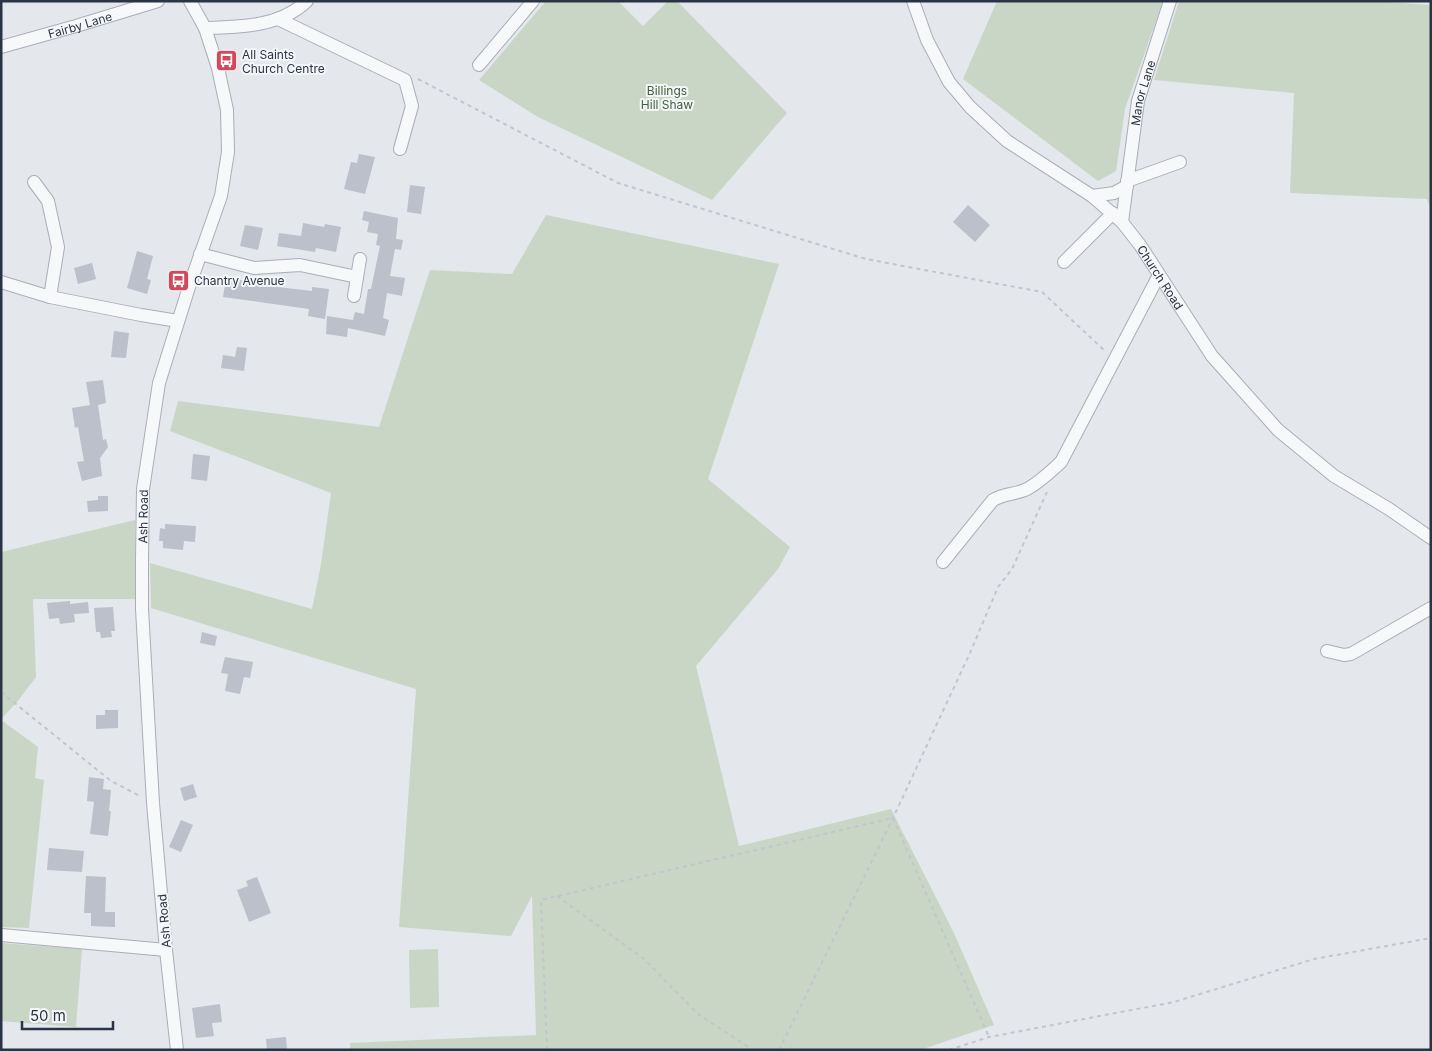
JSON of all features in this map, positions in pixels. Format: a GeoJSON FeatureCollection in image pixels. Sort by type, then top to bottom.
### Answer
{"type":"FeatureCollection","features":[{"type":"Feature","properties":{"kind":"street","name":"Fairby Lane"},"geometry":{"type":"LineString","coordinates":[[1,47],[158,1]]}},
{"type":"Feature","properties":{"kind":"street","name":"Ash Road"},"geometry":{"type":"LineString","coordinates":[[177,1050],[153,804],[142,609],[143,489],[159,383],[200,254],[221,196],[228,152],[227,110],[218,68],[205,28],[190,1]]}},
{"type":"Feature","properties":{"kind":"street"},"geometry":{"type":"LineString","coordinates":[[205,28],[245,26],[278,19],[300,8],[307,1]]}},
{"type":"Feature","properties":{"kind":"street"},"geometry":{"type":"LineString","coordinates":[[479,65],[533,1]]}},
{"type":"Feature","properties":{"kind":"street","name":"Church Road"},"geometry":{"type":"LineString","coordinates":[[914,1],[927,40],[948,82],[970,107],[1007,141],[1092,196],[1118,217],[1140,244],[1212,356],[1278,430],[1334,476],[1389,509],[1431,538]]}},
{"type":"Feature","properties":{"kind":"street","name":"Manor Lane"},"geometry":{"type":"LineString","coordinates":[[1118,217],[1127,184],[1138,101],[1170,1]]}},
{"type":"Feature","properties":{"kind":"street"},"geometry":{"type":"LineString","coordinates":[[278,19],[405,80],[412,106],[400,149]]}},
{"type":"Feature","properties":{"kind":"street"},"geometry":{"type":"LineString","coordinates":[[1092,196],[1114,193],[1127,184],[1180,162]]}},
{"type":"Feature","properties":{"kind":"street"},"geometry":{"type":"LineString","coordinates":[[34,182],[48,201],[58,247],[50,296]]}},
{"type":"Feature","properties":{"kind":"street"},"geometry":{"type":"LineString","coordinates":[[1064,262],[1118,217]]}},
{"type":"Feature","properties":{"kind":"street"},"geometry":{"type":"LineString","coordinates":[[200,254],[254,268],[300,265],[357,277]]}},
{"type":"Feature","properties":{"kind":"street"},"geometry":{"type":"LineString","coordinates":[[354,296],[360,259]]}},
{"type":"Feature","properties":{"kind":"street"},"geometry":{"type":"LineString","coordinates":[[944,562],[993,500],[1026,490],[1061,462],[1160,275]]}},
{"type":"Feature","properties":{"kind":"street"},"geometry":{"type":"LineString","coordinates":[[1,282],[50,296],[178,321]]}},
{"type":"Feature","properties":{"kind":"street"},"geometry":{"type":"LineString","coordinates":[[1327,651],[1344,655],[1351,654],[1431,608]]}},
{"type":"Feature","properties":{"kind":"street"},"geometry":{"type":"LineString","coordinates":[[1,936],[166,950]]}},
{"type":"Feature","properties":{"kind":"path"},"geometry":{"type":"LineString","coordinates":[[411,75],[618,183],[866,259],[1042,292],[1114,359]]}},
{"type":"Feature","properties":{"kind":"path"},"geometry":{"type":"LineString","coordinates":[[779,1050],[894,818],[970,653],[998,587],[1012,569],[1048,489]]}},
{"type":"Feature","properties":{"kind":"path"},"geometry":{"type":"LineString","coordinates":[[1,692],[112,781],[153,804]]}},
{"type":"Feature","properties":{"kind":"path"},"geometry":{"type":"LineString","coordinates":[[547,1050],[541,900],[894,818]]}},
{"type":"Feature","properties":{"kind":"path"},"geometry":{"type":"LineString","coordinates":[[894,818],[989,1037]]}},
{"type":"Feature","properties":{"kind":"path"},"geometry":{"type":"LineString","coordinates":[[557,896],[644,959],[698,1014],[753,1050]]}},
{"type":"Feature","properties":{"kind":"path"},"geometry":{"type":"LineString","coordinates":[[950,1050],[989,1037],[1174,1002],[1314,959],[1431,938]]}},
{"type":"Feature","properties":{"kind":"green space","name":"Billings Hill Shaw"},"geometry":{"type":"Polygon","coordinates":[[[546,1],[618,1],[643,26],[668,1],[677,1],[787,113],[712,200],[538,117],[479,80],[546,1]]]}},
{"type":"Feature","properties":{"kind":"green space"},"geometry":{"type":"Polygon","coordinates":[[[997,1],[1163,1],[1125,109],[1116,171],[1098,181],[963,79],[997,1]]]}},
{"type":"Feature","properties":{"kind":"green space"},"geometry":{"type":"Polygon","coordinates":[[[1179,1],[1371,1],[1431,5],[1431,210],[1427,199],[1290,193],[1294,93],[1154,80],[1179,1]]]}},
{"type":"Feature","properties":{"kind":"green space"},"geometry":{"type":"Polygon","coordinates":[[[546,215],[779,264],[708,479],[790,547],[778,569],[696,666],[739,846],[891,809],[954,933],[994,1025],[920,1050],[350,1050],[350,1043],[536,1035],[532,896],[511,936],[399,927],[416,689],[151,608],[150,563],[312,609],[321,564],[331,493],[170,431],[178,401],[379,427],[430,270],[512,274],[546,215]]]}},
{"type":"Feature","properties":{"kind":"green space"},"geometry":{"type":"Polygon","coordinates":[[[135,520],[135,599],[33,599],[36,677],[1,719],[1,552],[135,520]]]}},
{"type":"Feature","properties":{"kind":"green space"},"geometry":{"type":"Polygon","coordinates":[[[1,720],[38,747],[35,778],[44,780],[29,928],[1,927],[1,720]]]}},
{"type":"Feature","properties":{"kind":"green space"},"geometry":{"type":"Polygon","coordinates":[[[1,943],[82,949],[76,1027],[1,1021],[1,943]]]}},
{"type":"Feature","properties":{"kind":"green space"},"geometry":{"type":"Polygon","coordinates":[[[438,949],[439,1007],[410,1008],[409,950],[438,949]]]}},
{"type":"Feature","properties":{"kind":"building"},"geometry":{"type":"Polygon","coordinates":[[[359,154],[375,157],[365,194],[344,189],[351,162],[357,163],[359,154]]]}},
{"type":"Feature","properties":{"kind":"building"},"geometry":{"type":"Polygon","coordinates":[[[410,185],[425,187],[421,214],[407,212],[410,185]]]}},
{"type":"Feature","properties":{"kind":"building"},"geometry":{"type":"Polygon","coordinates":[[[968,205],[990,225],[975,242],[953,222],[968,205]]]}},
{"type":"Feature","properties":{"kind":"building"},"geometry":{"type":"Polygon","coordinates":[[[364,211],[398,218],[396,239],[403,240],[401,250],[395,249],[390,276],[405,278],[402,296],[387,293],[383,318],[389,320],[385,336],[348,328],[347,337],[326,334],[327,316],[353,320],[355,312],[364,314],[368,289],[371,289],[380,246],[376,245],[378,234],[367,232],[369,222],[362,220],[364,211]]]}},
{"type":"Feature","properties":{"kind":"building"},"geometry":{"type":"Polygon","coordinates":[[[303,223],[324,227],[325,224],[341,227],[336,252],[316,248],[315,252],[277,246],[279,233],[301,236],[303,223]]]}},
{"type":"Feature","properties":{"kind":"building"},"geometry":{"type":"Polygon","coordinates":[[[245,225],[263,228],[258,250],[240,246],[245,225]]]}},
{"type":"Feature","properties":{"kind":"building"},"geometry":{"type":"Polygon","coordinates":[[[137,251],[153,256],[147,279],[151,280],[147,294],[127,288],[137,251]]]}},
{"type":"Feature","properties":{"kind":"building"},"geometry":{"type":"Polygon","coordinates":[[[92,263],[96,279],[78,284],[74,268],[92,263]]]}},
{"type":"Feature","properties":{"kind":"building"},"geometry":{"type":"Polygon","coordinates":[[[226,278],[247,281],[247,283],[312,291],[312,287],[329,289],[325,319],[308,316],[309,309],[223,297],[226,278]]]}},
{"type":"Feature","properties":{"kind":"building"},"geometry":{"type":"Polygon","coordinates":[[[114,331],[129,333],[126,358],[111,357],[114,331]]]}},
{"type":"Feature","properties":{"kind":"building"},"geometry":{"type":"Polygon","coordinates":[[[237,347],[247,348],[244,371],[221,368],[223,355],[235,357],[237,347]]]}},
{"type":"Feature","properties":{"kind":"building"},"geometry":{"type":"Polygon","coordinates":[[[103,380],[106,403],[98,405],[103,440],[106,439],[108,447],[100,458],[102,476],[82,481],[77,462],[84,461],[78,427],[75,428],[72,408],[90,405],[86,382],[103,380]]]}},
{"type":"Feature","properties":{"kind":"building"},"geometry":{"type":"Polygon","coordinates":[[[193,454],[210,456],[207,481],[191,479],[193,454]]]}},
{"type":"Feature","properties":{"kind":"building"},"geometry":{"type":"Polygon","coordinates":[[[98,496],[108,496],[108,511],[88,512],[87,501],[98,500],[98,496]]]}},
{"type":"Feature","properties":{"kind":"building"},"geometry":{"type":"Polygon","coordinates":[[[165,524],[196,526],[195,542],[184,541],[183,550],[163,548],[163,541],[159,541],[160,528],[165,529],[165,524]]]}},
{"type":"Feature","properties":{"kind":"building"},"geometry":{"type":"Polygon","coordinates":[[[70,601],[70,604],[88,602],[89,613],[74,614],[75,622],[60,624],[59,618],[49,619],[47,603],[70,601]]]}},
{"type":"Feature","properties":{"kind":"building"},"geometry":{"type":"Polygon","coordinates":[[[113,607],[115,631],[111,631],[112,637],[101,638],[100,632],[96,632],[94,608],[113,607]]]}},
{"type":"Feature","properties":{"kind":"building"},"geometry":{"type":"Polygon","coordinates":[[[202,632],[217,636],[215,646],[200,643],[202,632]]]}},
{"type":"Feature","properties":{"kind":"building"},"geometry":{"type":"Polygon","coordinates":[[[225,657],[253,662],[250,678],[244,677],[240,694],[225,691],[228,674],[221,673],[225,657]]]}},
{"type":"Feature","properties":{"kind":"building"},"geometry":{"type":"Polygon","coordinates":[[[105,710],[118,710],[118,728],[96,729],[96,715],[105,715],[105,710]]]}},
{"type":"Feature","properties":{"kind":"building"},"geometry":{"type":"Polygon","coordinates":[[[89,777],[104,779],[103,789],[111,790],[108,836],[90,834],[94,802],[87,801],[89,777]]]}},
{"type":"Feature","properties":{"kind":"building"},"geometry":{"type":"Polygon","coordinates":[[[193,784],[197,797],[184,801],[180,788],[193,784]]]}},
{"type":"Feature","properties":{"kind":"building"},"geometry":{"type":"Polygon","coordinates":[[[181,820],[193,825],[181,852],[169,847],[181,820]]]}},
{"type":"Feature","properties":{"kind":"building"},"geometry":{"type":"Polygon","coordinates":[[[49,848],[84,851],[82,872],[47,870],[49,848]]]}},
{"type":"Feature","properties":{"kind":"building"},"geometry":{"type":"Polygon","coordinates":[[[86,876],[106,877],[105,912],[115,912],[115,927],[91,926],[91,913],[84,913],[86,876]]]}},
{"type":"Feature","properties":{"kind":"building"},"geometry":{"type":"Polygon","coordinates":[[[257,877],[271,913],[249,922],[237,890],[248,886],[246,881],[257,877]]]}},
{"type":"Feature","properties":{"kind":"building"},"geometry":{"type":"Polygon","coordinates":[[[220,1004],[222,1022],[212,1023],[214,1036],[196,1038],[192,1008],[220,1004]]]}},
{"type":"Feature","properties":{"kind":"building"},"geometry":{"type":"Polygon","coordinates":[[[286,1037],[287,1050],[267,1050],[266,1039],[286,1037]]]}},
{"type":"Feature","properties":{"kind":"place","name":"All Saints Church Centre"},"geometry":{"type":"Point","coordinates":[226,61]}},
{"type":"Feature","properties":{"kind":"place","name":"Chantry Avenue"},"geometry":{"type":"Point","coordinates":[178,280]}}]}
